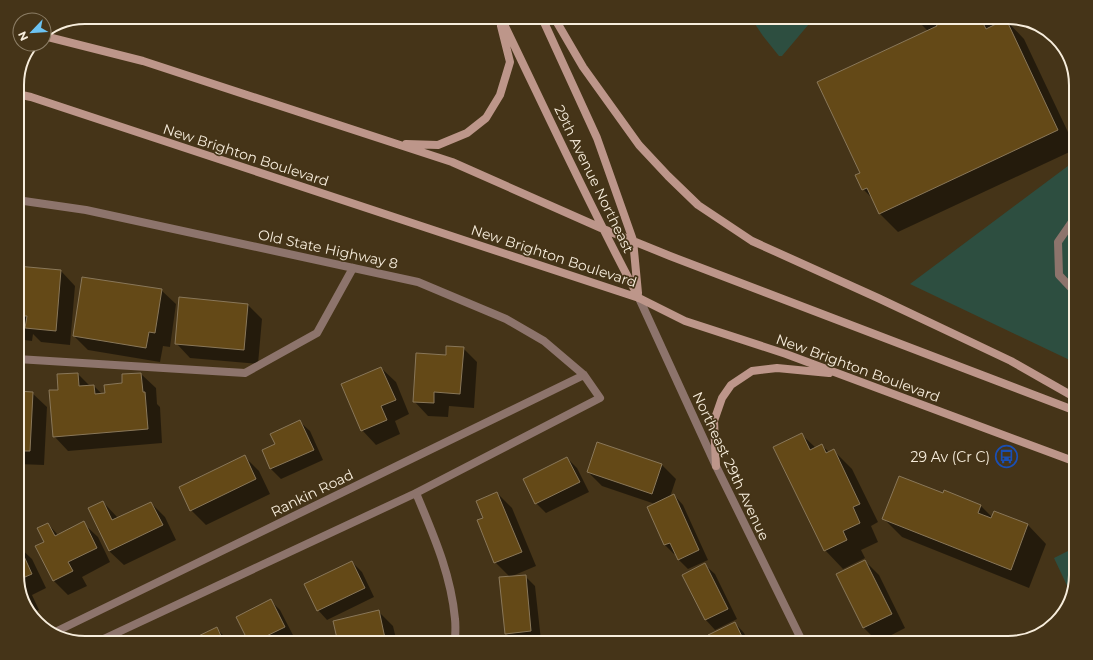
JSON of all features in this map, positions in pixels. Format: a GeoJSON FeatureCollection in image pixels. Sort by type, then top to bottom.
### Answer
{"type":"FeatureCollection","features":[{"type":"Feature","properties":{"kind":"main road"},"geometry":{"type":"LineString","coordinates":[[395,144],[438,146],[468,133],[486,118],[500,95],[510,62],[502,24]]}},
{"type":"Feature","properties":{"kind":"main road","name":"29th Avenue Northeast"},"geometry":{"type":"LineString","coordinates":[[503,24],[580,181],[601,228],[638,298]]}},
{"type":"Feature","properties":{"kind":"main road","name":"29th Avenue Northeast"},"geometry":{"type":"LineString","coordinates":[[545,24],[597,138],[633,240],[638,298]]}},
{"type":"Feature","properties":{"kind":"main road"},"geometry":{"type":"LineString","coordinates":[[558,24],[583,67],[639,145],[698,205],[752,241],[878,298],[1004,358],[1069,394]]}},
{"type":"Feature","properties":{"kind":"main road"},"geometry":{"type":"LineString","coordinates":[[52,38],[143,61],[452,162],[601,228],[670,256],[1069,408]]}},
{"type":"Feature","properties":{"kind":"main road","name":"New Brighton Boulevard"},"geometry":{"type":"LineString","coordinates":[[24,96],[638,298],[685,321],[786,354],[1069,459]]}},
{"type":"Feature","properties":{"kind":"main road"},"geometry":{"type":"LineString","coordinates":[[716,466],[714,421],[722,398],[731,385],[752,371],[777,368],[840,374]]}},
{"type":"Feature","properties":{"kind":"street","name":"Old State Highway 8"},"geometry":{"type":"LineString","coordinates":[[24,201],[86,210],[418,282],[506,319],[544,341],[584,375],[600,398],[416,494]]}},
{"type":"Feature","properties":{"kind":"street"},"geometry":{"type":"LineString","coordinates":[[1069,226],[1058,242],[1060,275],[1069,285]]}},
{"type":"Feature","properties":{"kind":"street"},"geometry":{"type":"LineString","coordinates":[[24,359],[244,373],[317,333],[353,268]]}},
{"type":"Feature","properties":{"kind":"street","name":"Northeast 29th Avenue"},"geometry":{"type":"LineString","coordinates":[[638,298],[716,466],[800,636]]}},
{"type":"Feature","properties":{"kind":"street","name":"Rankin Road"},"geometry":{"type":"LineString","coordinates":[[59,630],[584,375]]}},
{"type":"Feature","properties":{"kind":"street"},"geometry":{"type":"LineString","coordinates":[[110,636],[416,494],[434,536],[448,577],[455,619],[455,636]]}},
{"type":"Feature","properties":{"kind":"green space"},"geometry":{"type":"Polygon","coordinates":[[[755,24],[809,24],[782,56],[779,56],[755,24]]]}},
{"type":"Feature","properties":{"kind":"green space"},"geometry":{"type":"Polygon","coordinates":[[[1069,165],[1069,360],[910,284],[1069,165]]]}},
{"type":"Feature","properties":{"kind":"green space"},"geometry":{"type":"Polygon","coordinates":[[[1069,550],[1068,587],[1054,558],[1069,550]]]}},
{"type":"Feature","properties":{"kind":"building"},"geometry":{"type":"Polygon","coordinates":[[[936,24],[984,24],[986,29],[996,24],[1008,24],[1058,130],[879,214],[867,188],[862,190],[855,175],[860,173],[817,82],[937,26],[936,24]]]}},
{"type":"Feature","properties":{"kind":"building"},"geometry":{"type":"Polygon","coordinates":[[[24,267],[61,270],[56,331],[25,328],[27,316],[24,316],[24,267]]]}},
{"type":"Feature","properties":{"kind":"building"},"geometry":{"type":"Polygon","coordinates":[[[82,277],[162,289],[155,333],[149,332],[146,348],[73,336],[82,277]]]}},
{"type":"Feature","properties":{"kind":"building"},"geometry":{"type":"Polygon","coordinates":[[[179,297],[248,304],[244,350],[175,344],[179,297]]]}},
{"type":"Feature","properties":{"kind":"building"},"geometry":{"type":"Polygon","coordinates":[[[446,346],[464,347],[460,394],[434,392],[434,403],[413,402],[416,353],[446,355],[446,346]]]}},
{"type":"Feature","properties":{"kind":"building"},"geometry":{"type":"Polygon","coordinates":[[[381,367],[396,400],[381,406],[387,420],[361,431],[341,384],[381,367]]]}},
{"type":"Feature","properties":{"kind":"building"},"geometry":{"type":"Polygon","coordinates":[[[78,373],[79,386],[94,385],[95,394],[105,393],[104,385],[122,383],[122,374],[141,373],[143,392],[145,392],[148,429],[53,437],[49,390],[58,390],[57,374],[78,373]]]}},
{"type":"Feature","properties":{"kind":"building"},"geometry":{"type":"Polygon","coordinates":[[[24,391],[33,392],[30,451],[24,451],[24,391]]]}},
{"type":"Feature","properties":{"kind":"building"},"geometry":{"type":"Polygon","coordinates":[[[300,420],[314,450],[270,469],[262,450],[275,444],[270,434],[300,420]]]}},
{"type":"Feature","properties":{"kind":"building"},"geometry":{"type":"Polygon","coordinates":[[[802,433],[810,450],[822,444],[826,453],[834,449],[860,504],[853,507],[860,523],[843,531],[847,540],[824,551],[773,447],[802,433]]]}},
{"type":"Feature","properties":{"kind":"building"},"geometry":{"type":"Polygon","coordinates":[[[597,442],[662,464],[652,494],[587,472],[597,442]]]}},
{"type":"Feature","properties":{"kind":"building"},"geometry":{"type":"Polygon","coordinates":[[[245,455],[256,479],[190,511],[179,487],[245,455]]]}},
{"type":"Feature","properties":{"kind":"building"},"geometry":{"type":"Polygon","coordinates":[[[567,457],[580,482],[535,504],[523,479],[567,457]]]}},
{"type":"Feature","properties":{"kind":"building"},"geometry":{"type":"Polygon","coordinates":[[[899,476],[943,493],[944,490],[981,505],[978,513],[991,518],[994,511],[1028,524],[1011,570],[882,519],[899,476]]]}},
{"type":"Feature","properties":{"kind":"building"},"geometry":{"type":"Polygon","coordinates":[[[497,492],[522,552],[494,563],[477,520],[483,518],[476,501],[497,492]]]}},
{"type":"Feature","properties":{"kind":"building"},"geometry":{"type":"Polygon","coordinates":[[[674,494],[699,550],[678,560],[670,543],[664,545],[647,507],[674,494]]]}},
{"type":"Feature","properties":{"kind":"building"},"geometry":{"type":"Polygon","coordinates":[[[103,501],[112,520],[151,502],[163,525],[109,551],[88,508],[103,501]]]}},
{"type":"Feature","properties":{"kind":"building"},"geometry":{"type":"Polygon","coordinates":[[[84,521],[97,548],[68,562],[73,571],[53,581],[35,546],[44,542],[37,528],[48,523],[55,536],[84,521]]]}},
{"type":"Feature","properties":{"kind":"building"},"geometry":{"type":"Polygon","coordinates":[[[24,556],[32,574],[24,577],[24,556]]]}},
{"type":"Feature","properties":{"kind":"building"},"geometry":{"type":"Polygon","coordinates":[[[865,560],[892,614],[863,628],[836,574],[865,560]]]}},
{"type":"Feature","properties":{"kind":"building"},"geometry":{"type":"Polygon","coordinates":[[[352,561],[365,588],[317,611],[304,584],[352,561]]]}},
{"type":"Feature","properties":{"kind":"building"},"geometry":{"type":"Polygon","coordinates":[[[705,563],[728,609],[705,620],[682,575],[705,563]]]}},
{"type":"Feature","properties":{"kind":"building"},"geometry":{"type":"Polygon","coordinates":[[[526,575],[531,631],[505,634],[499,577],[526,575]]]}},
{"type":"Feature","properties":{"kind":"building"},"geometry":{"type":"Polygon","coordinates":[[[271,599],[285,627],[266,636],[246,636],[236,617],[271,599]]]}},
{"type":"Feature","properties":{"kind":"building"},"geometry":{"type":"Polygon","coordinates":[[[379,610],[385,636],[336,636],[333,621],[379,610]]]}},
{"type":"Feature","properties":{"kind":"building"},"geometry":{"type":"Polygon","coordinates":[[[735,622],[742,636],[708,636],[735,622]]]}},
{"type":"Feature","properties":{"kind":"building"},"geometry":{"type":"Polygon","coordinates":[[[217,627],[221,636],[198,636],[217,627]]]}},
{"type":"Feature","properties":{"kind":"place","name":"29 Av (Cr C)"},"geometry":{"type":"Point","coordinates":[1006,457]}}]}
